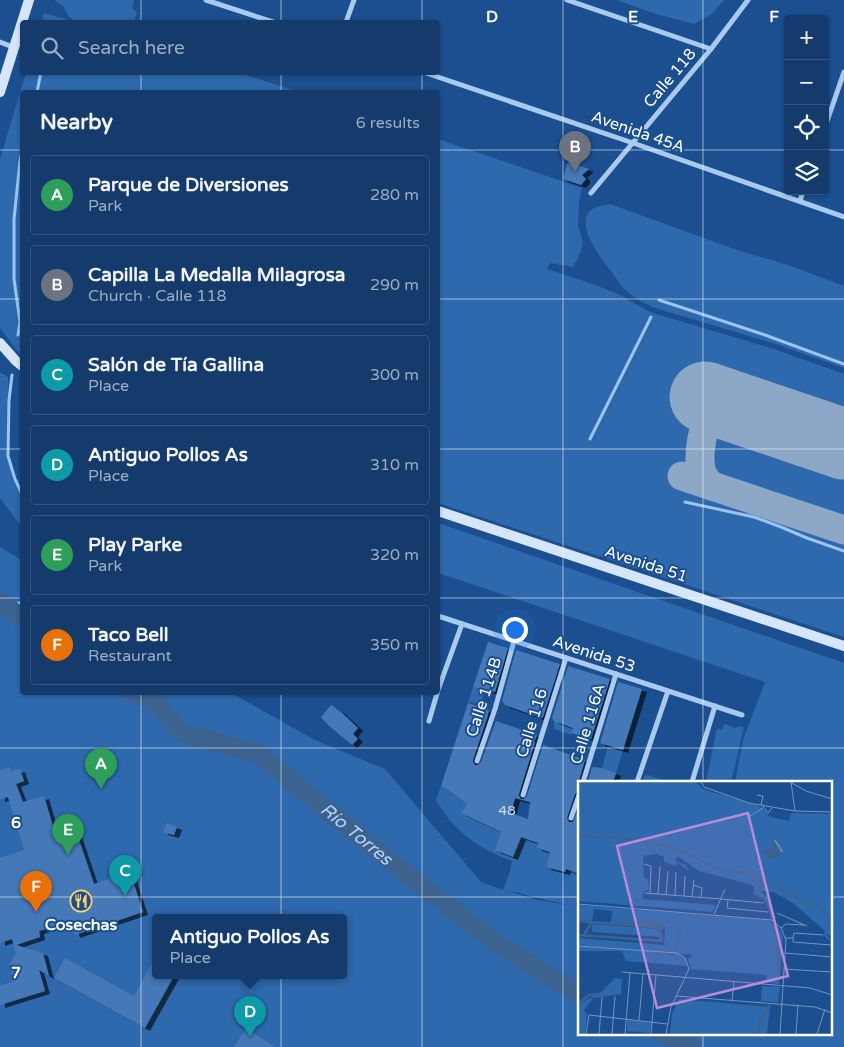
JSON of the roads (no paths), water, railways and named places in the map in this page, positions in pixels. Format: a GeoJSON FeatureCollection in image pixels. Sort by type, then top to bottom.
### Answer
{"type":"FeatureCollection","features":[{"type":"Feature","properties":{"kind":"main road"},"geometry":{"type":"LineString","coordinates":[[22,20],[29,0]]}},
{"type":"Feature","properties":{"kind":"main road"},"geometry":{"type":"LineString","coordinates":[[0,92],[20,26]]}},
{"type":"Feature","properties":{"kind":"main road"},"geometry":{"type":"LineString","coordinates":[[0,343],[20,364]]}},
{"type":"Feature","properties":{"kind":"main road","name":"Avenida 51"},"geometry":{"type":"LineString","coordinates":[[440,512],[844,646]]}},
{"type":"Feature","properties":{"kind":"street"},"geometry":{"type":"LineString","coordinates":[[206,0],[267,20]]}},
{"type":"Feature","properties":{"kind":"street"},"geometry":{"type":"LineString","coordinates":[[347,20],[354,0]]}},
{"type":"Feature","properties":{"kind":"street"},"geometry":{"type":"LineString","coordinates":[[567,0],[711,48]]}},
{"type":"Feature","properties":{"kind":"street","name":"Calle 118"},"geometry":{"type":"LineString","coordinates":[[591,193],[711,48],[748,0]]}},
{"type":"Feature","properties":{"kind":"street"},"geometry":{"type":"LineString","coordinates":[[0,42],[13,47]]}},
{"type":"Feature","properties":{"kind":"street"},"geometry":{"type":"LineString","coordinates":[[829,115],[844,72]]}},
{"type":"Feature","properties":{"kind":"street","name":"Avenida 45A"},"geometry":{"type":"LineString","coordinates":[[432,75],[633,142],[844,217]]}},
{"type":"Feature","properties":{"kind":"street"},"geometry":{"type":"LineString","coordinates":[[800,201],[802,195]]}},
{"type":"Feature","properties":{"kind":"street","name":"Avenida 53"},"geometry":{"type":"LineString","coordinates":[[440,617],[742,715]]}},
{"type":"Feature","properties":{"kind":"street"},"geometry":{"type":"LineString","coordinates":[[440,684],[462,624]]}},
{"type":"Feature","properties":{"kind":"street","name":"Calle 114B"},"geometry":{"type":"LineString","coordinates":[[477,761],[495,709],[514,641]]}},
{"type":"Feature","properties":{"kind":"street","name":"Calle 116"},"geometry":{"type":"LineString","coordinates":[[523,795],[566,658]]}},
{"type":"Feature","properties":{"kind":"street","name":"Calle 116A"},"geometry":{"type":"LineString","coordinates":[[583,781],[616,674]]}},
{"type":"Feature","properties":{"kind":"street"},"geometry":{"type":"LineString","coordinates":[[637,781],[668,691]]}},
{"type":"Feature","properties":{"kind":"street"},"geometry":{"type":"LineString","coordinates":[[429,721],[437,695]]}},
{"type":"Feature","properties":{"kind":"street"},"geometry":{"type":"LineString","coordinates":[[692,781],[715,706]]}},
{"type":"Feature","properties":{"kind":"street"},"geometry":{"type":"LineString","coordinates":[[571,818],[578,797]]}},
{"type":"Feature","properties":{"kind":"waterway"},"geometry":{"type":"LineString","coordinates":[[37,90],[40,75]]}},
{"type":"Feature","properties":{"kind":"waterway"},"geometry":{"type":"LineString","coordinates":[[20,161],[14,219],[14,279],[20,322]]}},
{"type":"Feature","properties":{"kind":"waterway"},"geometry":{"type":"LineString","coordinates":[[659,300],[765,335],[844,364]]}},
{"type":"Feature","properties":{"kind":"waterway"},"geometry":{"type":"LineString","coordinates":[[590,439],[651,317]]}},
{"type":"Feature","properties":{"kind":"waterway"},"geometry":{"type":"LineString","coordinates":[[18,335],[20,322]]}},
{"type":"Feature","properties":{"kind":"waterway"},"geometry":{"type":"LineString","coordinates":[[12,375],[9,400],[8,456],[20,490]]}},
{"type":"Feature","properties":{"kind":"waterway"},"geometry":{"type":"LineString","coordinates":[[685,502],[754,517],[844,551]]}},
{"type":"Feature","properties":{"kind":"waterway","name":"Río Torres"},"geometry":{"type":"LineString","coordinates":[[0,602],[20,617]]}},
{"type":"Feature","properties":{"kind":"waterway"},"geometry":{"type":"LineString","coordinates":[[8,608],[20,603]]}},
{"type":"Feature","properties":{"kind":"waterway","name":"Río Torres"},"geometry":{"type":"LineString","coordinates":[[139,695],[152,699],[183,733],[259,754],[387,859],[497,944],[578,993]]}},
{"type":"Feature","properties":{"kind":"waterway","name":"Río Torres"},"geometry":{"type":"LineString","coordinates":[[663,1034],[692,1047]]}},
{"type":"Feature","properties":{"kind":"place","name":"Capilla La Medalla Milagrosa"},"geometry":{"type":"Point","coordinates":[575,172]}},
{"type":"Feature","properties":{"kind":"place","name":"Parque de Diversiones"},"geometry":{"type":"Point","coordinates":[101,789]}},
{"type":"Feature","properties":{"kind":"place","name":"Play Parke"},"geometry":{"type":"Point","coordinates":[68,855]}},
{"type":"Feature","properties":{"kind":"place","name":"Salón de Tía Gallina"},"geometry":{"type":"Point","coordinates":[125,896]}},
{"type":"Feature","properties":{"kind":"place","name":"Cosechas"},"geometry":{"type":"Point","coordinates":[81,901]}},
{"type":"Feature","properties":{"kind":"place","name":"Taco Bell"},"geometry":{"type":"Point","coordinates":[36,912]}},
{"type":"Feature","properties":{"kind":"place","name":"Antiguo Pollos As"},"geometry":{"type":"Point","coordinates":[250,1037]}}]}
